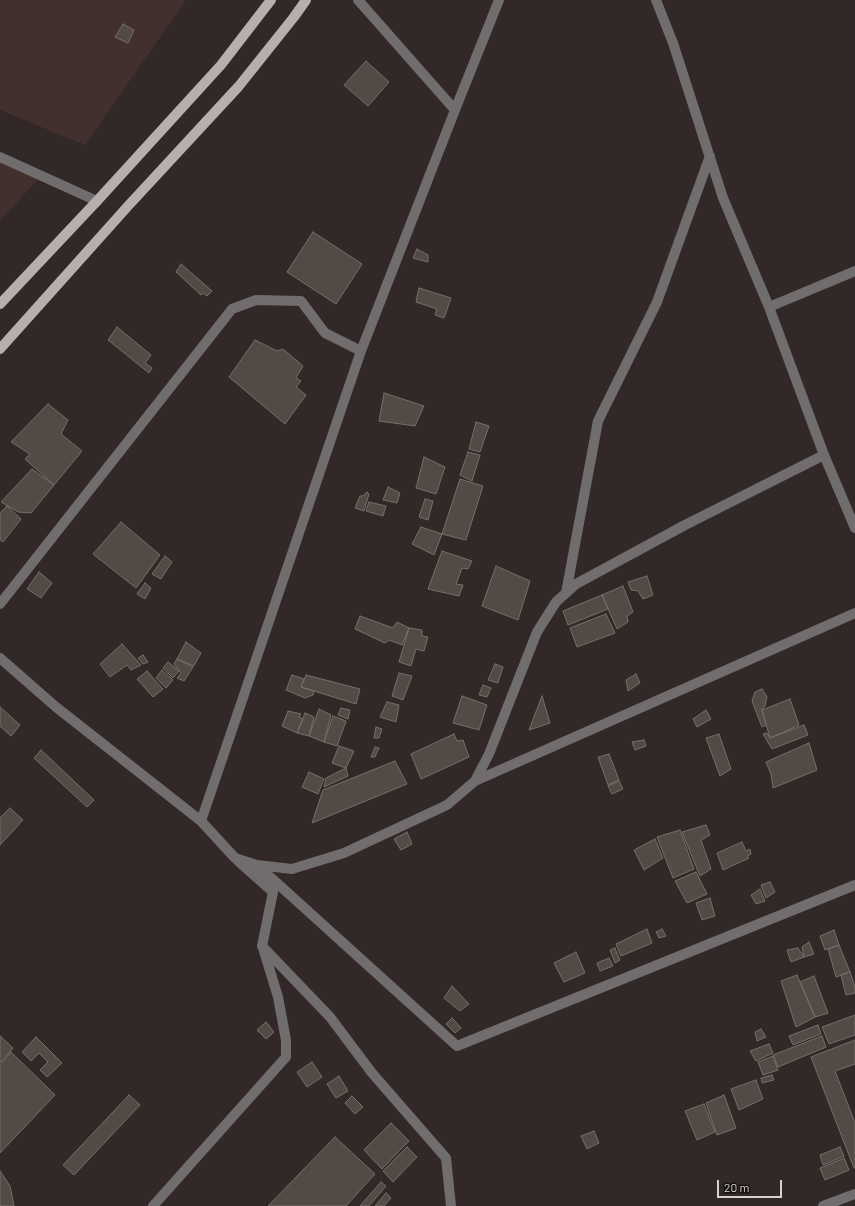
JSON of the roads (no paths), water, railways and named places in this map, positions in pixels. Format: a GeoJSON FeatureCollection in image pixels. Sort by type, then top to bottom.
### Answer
{"type":"FeatureCollection","features":[{"type":"Feature","properties":{"kind":"main road"},"geometry":{"type":"LineString","coordinates":[[0,304],[97,201],[221,65],[271,0]]}},
{"type":"Feature","properties":{"kind":"main road"},"geometry":{"type":"LineString","coordinates":[[0,349],[239,86],[306,0]]}},
{"type":"Feature","properties":{"kind":"street"},"geometry":{"type":"LineString","coordinates":[[358,0],[454,110]]}},
{"type":"Feature","properties":{"kind":"street"},"geometry":{"type":"LineString","coordinates":[[201,821],[361,350],[454,110],[499,0]]}},
{"type":"Feature","properties":{"kind":"street"},"geometry":{"type":"LineString","coordinates":[[656,0],[673,43],[723,198],[769,307],[824,455],[855,528]]}},
{"type":"Feature","properties":{"kind":"street"},"geometry":{"type":"LineString","coordinates":[[0,156],[97,201]]}},
{"type":"Feature","properties":{"kind":"street"},"geometry":{"type":"LineString","coordinates":[[566,593],[598,421],[657,302],[710,156]]}},
{"type":"Feature","properties":{"kind":"street"},"geometry":{"type":"LineString","coordinates":[[769,307],[855,271]]}},
{"type":"Feature","properties":{"kind":"street"},"geometry":{"type":"LineString","coordinates":[[0,604],[232,309],[256,300],[301,301],[325,334],[361,350]]}},
{"type":"Feature","properties":{"kind":"street"},"geometry":{"type":"LineString","coordinates":[[474,781],[489,754],[537,632],[556,602],[576,584],[685,525],[824,455]]}},
{"type":"Feature","properties":{"kind":"street"},"geometry":{"type":"LineString","coordinates":[[235,858],[257,865],[292,869],[344,853],[447,805],[474,781],[855,613]]}},
{"type":"Feature","properties":{"kind":"street"},"geometry":{"type":"LineString","coordinates":[[0,658],[56,708],[201,821],[235,858],[273,892],[262,946],[278,997],[286,1040],[286,1057],[153,1206]]}},
{"type":"Feature","properties":{"kind":"street"},"geometry":{"type":"LineString","coordinates":[[257,865],[457,1046],[855,885]]}},
{"type":"Feature","properties":{"kind":"street"},"geometry":{"type":"LineString","coordinates":[[262,946],[330,1017],[372,1073],[446,1158],[451,1206]]}},
{"type":"Feature","properties":{"kind":"street"},"geometry":{"type":"LineString","coordinates":[[823,1206],[855,1194]]}}]}
